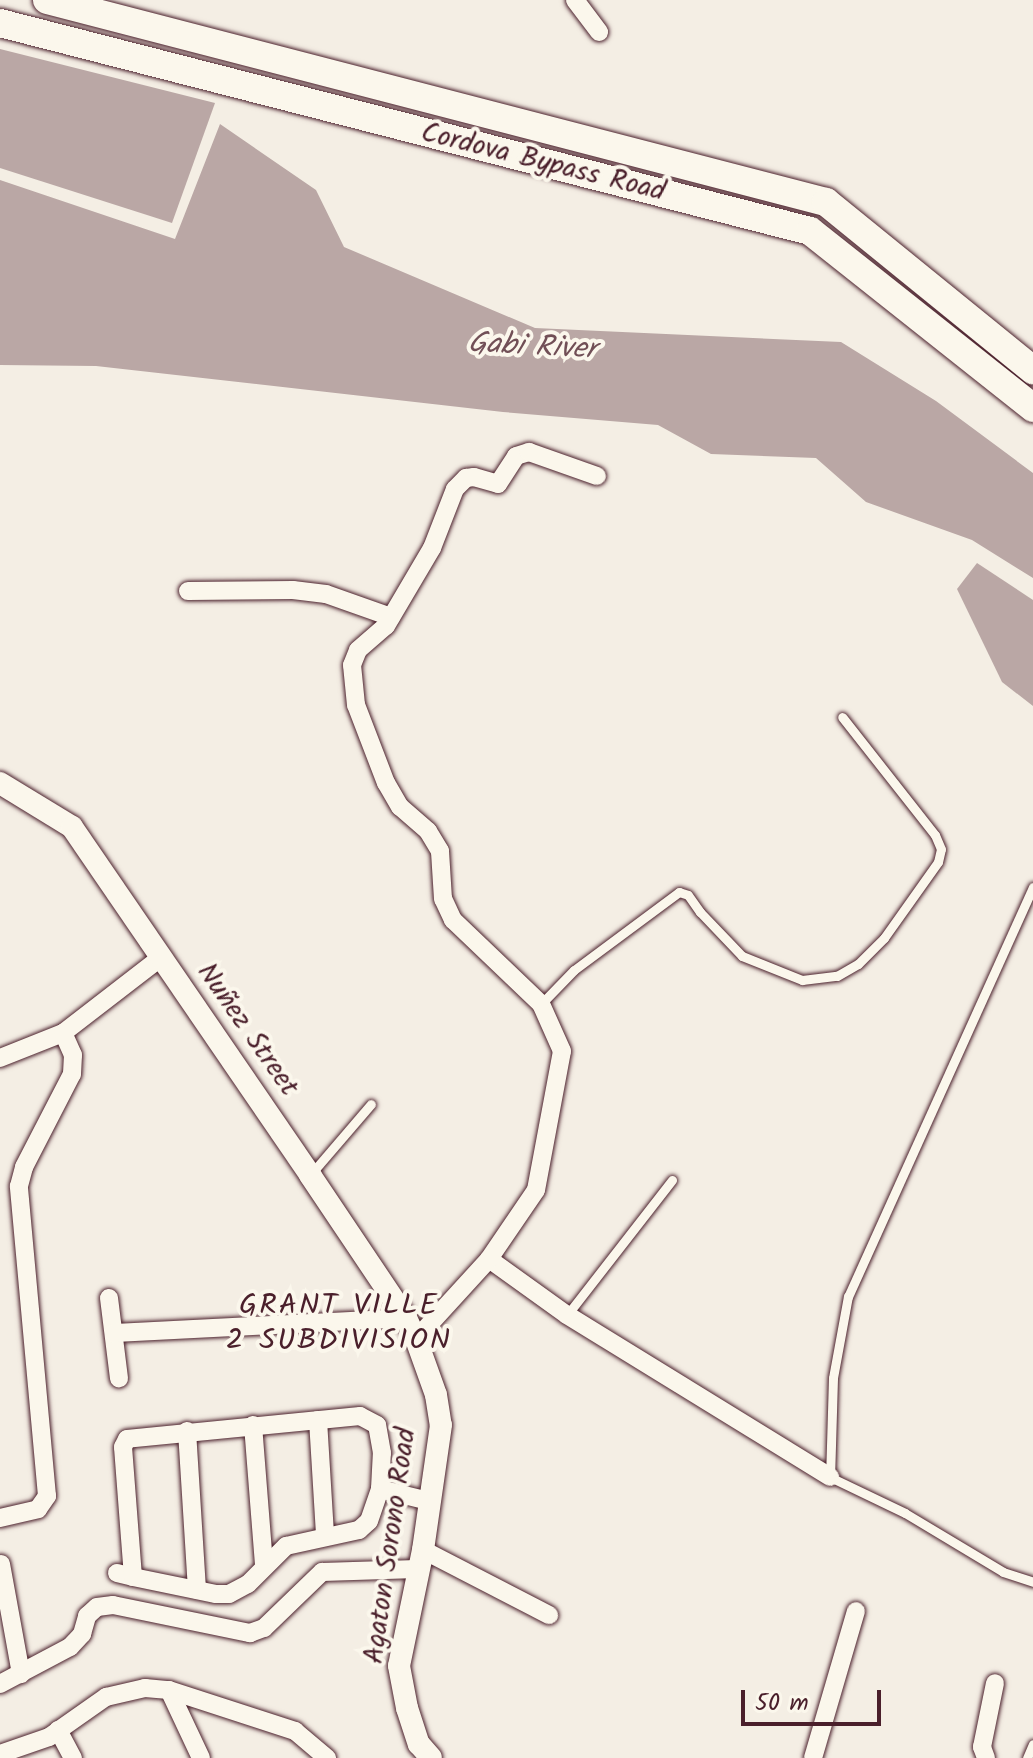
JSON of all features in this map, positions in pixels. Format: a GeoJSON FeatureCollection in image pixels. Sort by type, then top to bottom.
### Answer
{"type":"FeatureCollection","features":[{"type":"Feature","properties":{"kind":"main road","name":"Cordova Bypass Road"},"geometry":{"type":"LineString","coordinates":[[47,0],[826,202],[1033,370]]}},
{"type":"Feature","properties":{"kind":"main road"},"geometry":{"type":"LineString","coordinates":[[92,47],[101,14]]}},
{"type":"Feature","properties":{"kind":"main road","name":"Cordova Bypass Road"},"geometry":{"type":"LineString","coordinates":[[0,23],[810,231],[1033,408]]}},
{"type":"Feature","properties":{"kind":"street"},"geometry":{"type":"LineString","coordinates":[[575,0],[599,32]]}},
{"type":"Feature","properties":{"kind":"street"},"geometry":{"type":"LineString","coordinates":[[416,1339],[489,1259],[536,1190],[562,1051],[541,1004],[453,920],[443,899],[440,851],[428,831],[400,807],[386,783],[356,705],[352,665],[358,650],[391,617],[432,548],[455,489],[466,478],[474,477],[498,484],[516,456],[529,452],[597,476]]}},
{"type":"Feature","properties":{"kind":"street"},"geometry":{"type":"LineString","coordinates":[[188,591],[293,590],[326,594],[391,617]]}},
{"type":"Feature","properties":{"kind":"street","name":"Nuñez Street"},"geometry":{"type":"LineString","coordinates":[[0,783],[72,827],[310,1175],[406,1318],[416,1339]]}},
{"type":"Feature","properties":{"kind":"street"},"geometry":{"type":"LineString","coordinates":[[0,1058],[63,1033],[160,958]]}},
{"type":"Feature","properties":{"kind":"street"},"geometry":{"type":"LineString","coordinates":[[0,1518],[38,1509],[47,1496],[19,1186],[24,1167],[72,1074],[73,1055],[63,1033]]}},
{"type":"Feature","properties":{"kind":"street"},"geometry":{"type":"LineString","coordinates":[[489,1259],[567,1315],[830,1477]]}},
{"type":"Feature","properties":{"kind":"street"},"geometry":{"type":"LineString","coordinates":[[109,1298],[119,1378]]}},
{"type":"Feature","properties":{"kind":"street"},"geometry":{"type":"LineString","coordinates":[[114,1333],[406,1318]]}},
{"type":"Feature","properties":{"kind":"street","name":"Agaton Sorono Road"},"geometry":{"type":"LineString","coordinates":[[416,1339],[436,1395],[441,1425],[420,1560],[399,1666],[407,1708],[419,1744],[431,1758]]}},
{"type":"Feature","properties":{"kind":"street"},"geometry":{"type":"LineString","coordinates":[[360,1416],[374,1420],[380,1439],[380,1489],[365,1526],[353,1532],[286,1546],[242,1589],[229,1594],[125,1575],[123,1444],[135,1436],[318,1420],[360,1416]]}},
{"type":"Feature","properties":{"kind":"street"},"geometry":{"type":"LineString","coordinates":[[318,1420],[325,1536]]}},
{"type":"Feature","properties":{"kind":"street"},"geometry":{"type":"LineString","coordinates":[[253,1425],[264,1566]]}},
{"type":"Feature","properties":{"kind":"street"},"geometry":{"type":"LineString","coordinates":[[187,1431],[197,1590]]}},
{"type":"Feature","properties":{"kind":"street"},"geometry":{"type":"LineString","coordinates":[[380,1489],[429,1501]]}},
{"type":"Feature","properties":{"kind":"street"},"geometry":{"type":"LineString","coordinates":[[0,1684],[79,1640],[87,1616],[97,1607],[113,1605],[250,1633],[264,1628],[322,1572],[420,1560],[549,1615]]}},
{"type":"Feature","properties":{"kind":"street"},"geometry":{"type":"LineString","coordinates":[[1,1564],[21,1674]]}},
{"type":"Feature","properties":{"kind":"street"},"geometry":{"type":"LineString","coordinates":[[813,1758],[856,1611]]}},
{"type":"Feature","properties":{"kind":"street"},"geometry":{"type":"LineString","coordinates":[[986,1758],[982,1747],[995,1683]]}},
{"type":"Feature","properties":{"kind":"street"},"geometry":{"type":"LineString","coordinates":[[0,1754],[24,1747],[58,1730],[106,1697],[145,1688],[169,1690],[295,1731],[327,1758]]}},
{"type":"Feature","properties":{"kind":"street"},"geometry":{"type":"LineString","coordinates":[[169,1690],[201,1758]]}},
{"type":"Feature","properties":{"kind":"street"},"geometry":{"type":"LineString","coordinates":[[58,1730],[73,1758]]}},
{"type":"Feature","properties":{"kind":"lane"},"geometry":{"type":"LineString","coordinates":[[541,1004],[574,970],[679,892],[688,895],[742,956],[802,980],[837,976],[858,964],[884,938],[938,862],[941,849],[935,835],[842,717]]}},
{"type":"Feature","properties":{"kind":"lane"},"geometry":{"type":"LineString","coordinates":[[1033,887],[848,1296],[833,1378],[830,1477],[905,1513],[1003,1572],[1033,1582]]}},
{"type":"Feature","properties":{"kind":"lane"},"geometry":{"type":"LineString","coordinates":[[310,1175],[371,1104]]}},
{"type":"Feature","properties":{"kind":"lane"},"geometry":{"type":"LineString","coordinates":[[567,1315],[672,1180]]}},
{"type":"Feature","properties":{"kind":"lane"},"geometry":{"type":"LineString","coordinates":[[1027,1758],[1033,1744]]}},
{"type":"Feature","properties":{"kind":"water"},"geometry":{"type":"Polygon","coordinates":[[[0,49],[215,103],[172,223],[0,168],[0,49]]]}},
{"type":"Feature","properties":{"kind":"water","name":"Gabi River"},"geometry":{"type":"Polygon","coordinates":[[[220,124],[316,190],[344,247],[535,328],[841,342],[936,401],[1033,473],[1033,578],[972,540],[866,502],[816,458],[711,454],[658,425],[503,412],[96,366],[0,365],[0,180],[175,239],[220,124]]]}},
{"type":"Feature","properties":{"kind":"water"},"geometry":{"type":"Polygon","coordinates":[[[977,563],[1033,600],[1033,706],[1002,682],[957,589],[977,563]]]}},
{"type":"Feature","properties":{"kind":"district","name":"GRANT VILLE 2 SUBDIVISION"},"geometry":{"type":"Point","coordinates":[339,1323]}}]}
